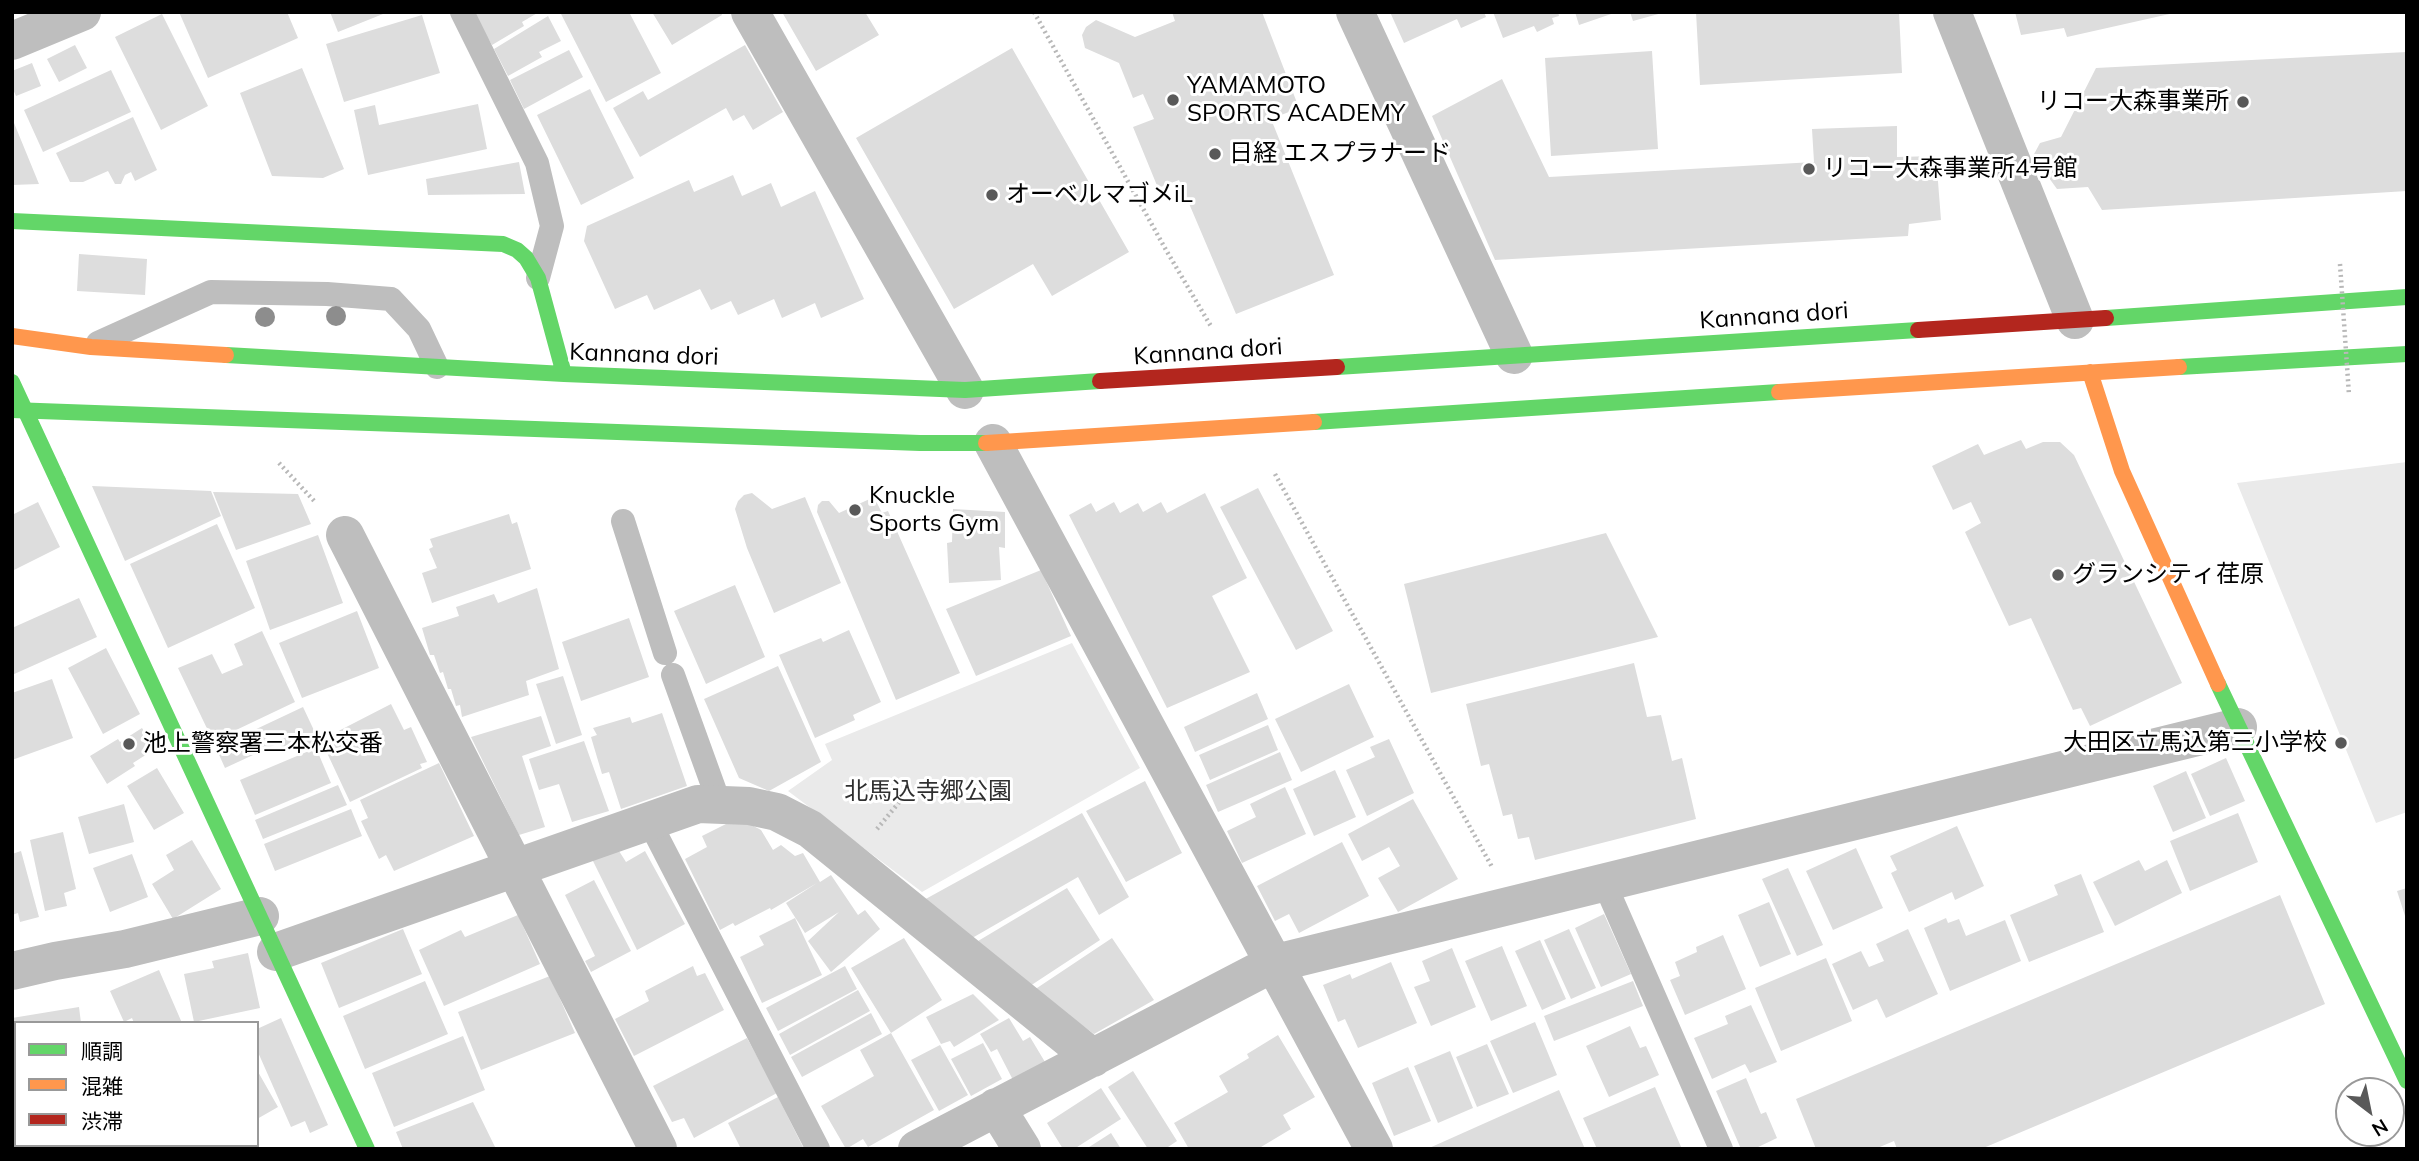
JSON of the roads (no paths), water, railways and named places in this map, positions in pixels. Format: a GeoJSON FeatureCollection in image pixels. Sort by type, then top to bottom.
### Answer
{"type":"FeatureCollection","features":[{"type":"Feature","properties":{"kind":"main road"},"geometry":{"type":"LineString","coordinates":[[12,220],[503,244],[517,250],[526,258],[538,278],[564,374]]}},
{"type":"Feature","properties":{"kind":"main road","name":"Kannana dori"},"geometry":{"type":"LineString","coordinates":[[12,336],[91,347],[437,367],[965,390],[2407,297]]}},
{"type":"Feature","properties":{"kind":"main road"},"geometry":{"type":"LineString","coordinates":[[12,410],[920,443],[993,443],[2407,354]]}},
{"type":"Feature","properties":{"kind":"main road"},"geometry":{"type":"LineString","coordinates":[[2090,372],[2122,471],[2238,727],[2407,1082]]}},
{"type":"Feature","properties":{"kind":"main road"},"geometry":{"type":"LineString","coordinates":[[12,382],[367,1149]]}},
{"type":"Feature","properties":{"kind":"main road"},"geometry":{"type":"LineString","coordinates":[[12,419],[39,412]]}},
{"type":"Feature","properties":{"kind":"street"},"geometry":{"type":"LineString","coordinates":[[12,41],[82,12]]}},
{"type":"Feature","properties":{"kind":"street"},"geometry":{"type":"LineString","coordinates":[[750,12],[965,390]]}},
{"type":"Feature","properties":{"kind":"street"},"geometry":{"type":"LineString","coordinates":[[1355,12],[1514,355]]}},
{"type":"Feature","properties":{"kind":"street"},"geometry":{"type":"LineString","coordinates":[[1951,12],[2075,320]]}},
{"type":"Feature","properties":{"kind":"street"},"geometry":{"type":"LineString","coordinates":[[993,443],[1374,1149]]}},
{"type":"Feature","properties":{"kind":"street"},"geometry":{"type":"LineString","coordinates":[[345,535],[658,1149]]}},
{"type":"Feature","properties":{"kind":"street"},"geometry":{"type":"LineString","coordinates":[[917,1149],[1272,964],[2238,727]]}},
{"type":"Feature","properties":{"kind":"street"},"geometry":{"type":"LineString","coordinates":[[276,952],[698,804],[749,806],[777,812],[810,829],[1093,1058]]}},
{"type":"Feature","properties":{"kind":"street"},"geometry":{"type":"LineString","coordinates":[[12,971],[124,949],[260,916]]}},
{"type":"Feature","properties":{"kind":"street"},"geometry":{"type":"LineString","coordinates":[[996,1107],[1022,1149]]}},
{"type":"Feature","properties":{"kind":"lane"},"geometry":{"type":"LineString","coordinates":[[462,12],[537,163],[552,226],[538,278]]}},
{"type":"Feature","properties":{"kind":"lane"},"geometry":{"type":"LineString","coordinates":[[91,347],[211,292],[327,294],[391,299],[419,329],[437,367]]}},
{"type":"Feature","properties":{"kind":"lane"},"geometry":{"type":"LineString","coordinates":[[623,521],[669,664],[720,805]]}},
{"type":"Feature","properties":{"kind":"lane"},"geometry":{"type":"LineString","coordinates":[[649,821],[818,1149]]}},
{"type":"Feature","properties":{"kind":"lane"},"geometry":{"type":"LineString","coordinates":[[1604,882],[1721,1149]]}},
{"type":"Feature","properties":{"kind":"place","name":"YAMAMOTO SPORTS ACADEMY"},"geometry":{"type":"Point","coordinates":[1173,100]}},
{"type":"Feature","properties":{"kind":"place","name":"リコー大森事業所"},"geometry":{"type":"Point","coordinates":[2243,102]}},
{"type":"Feature","properties":{"kind":"place","name":"日経 エスプラナード"},"geometry":{"type":"Point","coordinates":[1215,154]}},
{"type":"Feature","properties":{"kind":"place","name":"リコー大森事業所4号館"},"geometry":{"type":"Point","coordinates":[1809,169]}},
{"type":"Feature","properties":{"kind":"place","name":"オーベルマゴメiL"},"geometry":{"type":"Point","coordinates":[992,195]}},
{"type":"Feature","properties":{"kind":"place","name":"Knuckle Sports Gym"},"geometry":{"type":"Point","coordinates":[855,510]}},
{"type":"Feature","properties":{"kind":"place","name":"グランシティ荏原"},"geometry":{"type":"Point","coordinates":[2058,575]}},
{"type":"Feature","properties":{"kind":"place","name":"大田区立馬込第三小学校"},"geometry":{"type":"Point","coordinates":[2341,743]}},
{"type":"Feature","properties":{"kind":"place","name":"池上警察署三本松交番"},"geometry":{"type":"Point","coordinates":[129,744]}},
{"type":"Feature","properties":{"kind":"park label","name":"北馬込寺郷公園"},"geometry":{"type":"Point","coordinates":[928,792]}}]}
